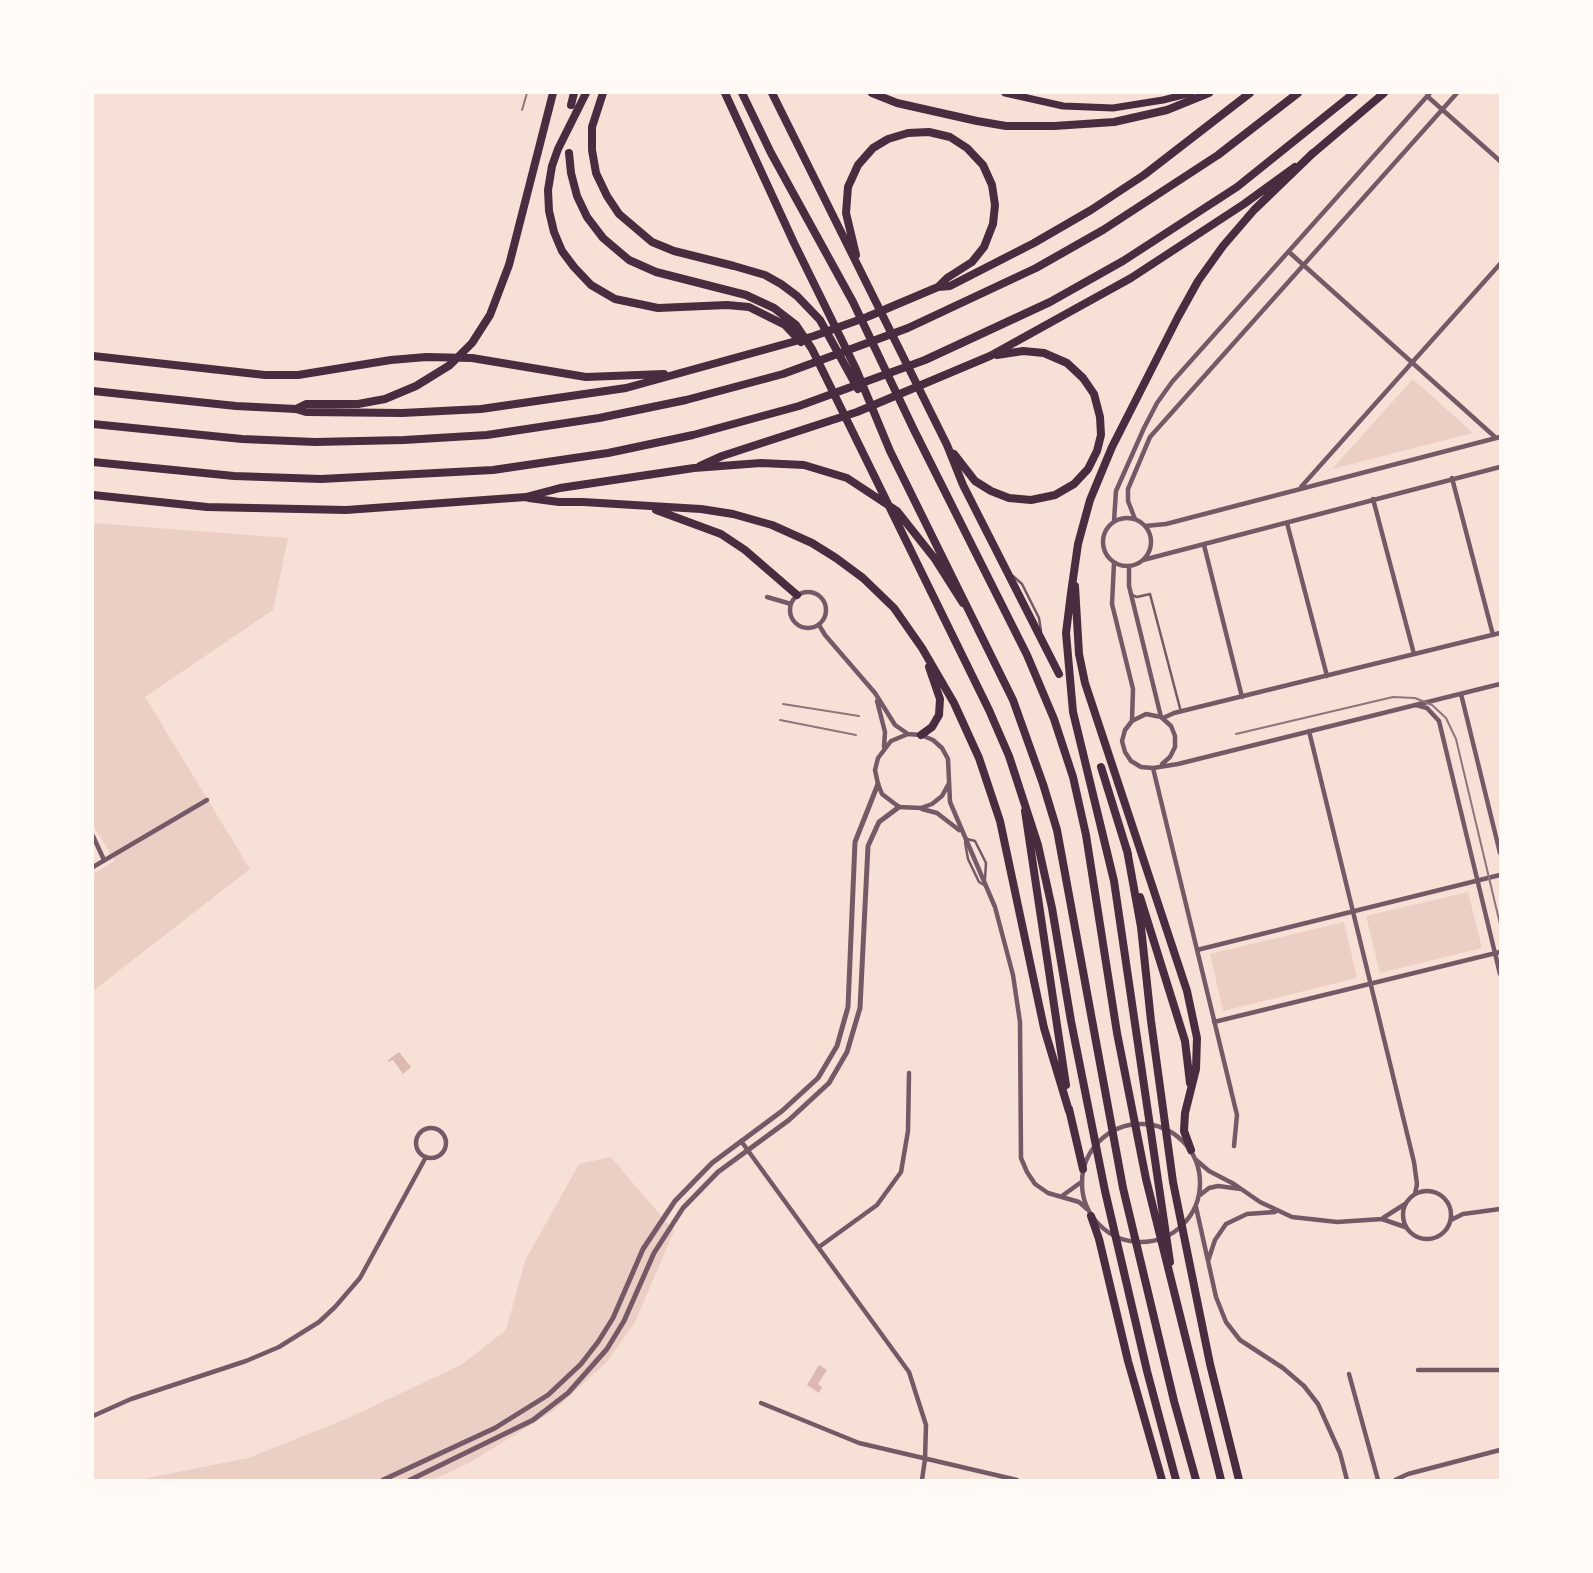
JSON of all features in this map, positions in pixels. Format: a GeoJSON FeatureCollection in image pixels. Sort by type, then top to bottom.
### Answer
{"type":"FeatureCollection","features":[{"type":"Feature","properties":{"kind":"highway"},"geometry":{"type":"LineString","coordinates":[[296,409],[306,404],[358,404],[385,399],[416,386],[450,365],[472,343],[494,305],[509,265],[553,93]]}},
{"type":"Feature","properties":{"kind":"highway"},"geometry":{"type":"LineString","coordinates":[[571,105],[574,93]]}},
{"type":"Feature","properties":{"kind":"highway"},"geometry":{"type":"LineString","coordinates":[[586,93],[566,130],[552,166],[549,201],[554,232],[562,251],[574,268],[591,285],[615,299],[635,305],[658,308],[727,305],[749,307],[765,314],[785,325],[803,344],[828,383]]}},
{"type":"Feature","properties":{"kind":"highway"},"geometry":{"type":"LineString","coordinates":[[603,93],[592,127],[592,150],[596,173],[619,214],[652,242],[674,251],[765,275],[797,296],[820,320],[850,372],[1013,700],[1057,830],[1123,1188],[1196,1480]]}},
{"type":"Feature","properties":{"kind":"highway"},"geometry":{"type":"LineString","coordinates":[[725,93],[856,369],[890,451]]}},
{"type":"Feature","properties":{"kind":"highway"},"geometry":{"type":"LineString","coordinates":[[742,93],[771,153],[853,302],[1027,655],[1055,719],[1073,777],[1086,835],[1117,1033],[1146,1178],[1221,1480]]}},
{"type":"Feature","properties":{"kind":"highway"},"geometry":{"type":"LineString","coordinates":[[772,93],[947,445],[963,485],[1059,674]]}},
{"type":"Feature","properties":{"kind":"highway"},"geometry":{"type":"LineString","coordinates":[[872,93],[898,103],[977,121],[1006,126],[1054,126],[1114,122],[1167,110],[1209,93]]}},
{"type":"Feature","properties":{"kind":"highway"},"geometry":{"type":"LineString","coordinates":[[1005,93],[1063,106],[1113,108],[1191,93]]}},
{"type":"Feature","properties":{"kind":"highway"},"geometry":{"type":"LineString","coordinates":[[938,287],[950,286],[1091,210],[1144,175],[1250,93]]}},
{"type":"Feature","properties":{"kind":"highway"},"geometry":{"type":"LineString","coordinates":[[93,424],[242,439],[315,442],[487,435],[599,418],[783,374],[908,328],[1013,279],[1103,230],[1218,155],[1298,93]]}},
{"type":"Feature","properties":{"kind":"highway"},"geometry":{"type":"LineString","coordinates":[[93,462],[234,476],[321,479],[481,471],[608,453],[693,435],[799,406],[925,360],[1050,302],[1123,261],[1237,187],[1354,93]]}},
{"type":"Feature","properties":{"kind":"highway"},"geometry":{"type":"LineString","coordinates":[[694,468],[722,456],[789,436],[892,399],[990,356],[1131,278],[1244,204],[1313,153],[1384,93]]}},
{"type":"Feature","properties":{"kind":"highway"},"geometry":{"type":"LineString","coordinates":[[93,391],[306,412],[402,413],[481,408],[591,394],[760,352],[845,325],[919,296],[938,287],[972,262],[984,247],[993,224],[996,205],[992,185],[982,166],[967,148],[950,137],[929,132],[908,133],[873,148],[858,165],[848,187],[846,212],[857,265]]}},
{"type":"Feature","properties":{"kind":"highway"},"geometry":{"type":"LineString","coordinates":[[569,153],[577,196],[587,217],[603,238],[629,260],[656,272],[746,295],[774,308],[796,325],[812,349],[989,710],[1025,801],[1052,908],[1071,1021],[1105,1191],[1147,1371],[1176,1480]]}},
{"type":"Feature","properties":{"kind":"highway"},"geometry":{"type":"LineString","coordinates":[[1170,1275],[1170,1255],[1114,881],[1073,712],[1066,633],[1078,544],[1094,489],[1156,356],[1198,281],[1223,246],[1254,210],[1313,153]]}},
{"type":"Feature","properties":{"kind":"highway"},"geometry":{"type":"LineString","coordinates":[[947,445],[975,481],[1009,498],[1031,500],[1055,495],[1074,484],[1093,460],[1101,435],[1100,417],[1094,394],[1083,378],[1067,363],[1044,353],[1023,351],[990,356]]}},
{"type":"Feature","properties":{"kind":"highway"},"geometry":{"type":"LineString","coordinates":[[93,356],[265,375],[298,375],[426,357],[472,358],[586,377],[684,372]]}},
{"type":"Feature","properties":{"kind":"highway"},"geometry":{"type":"LineString","coordinates":[[93,495],[207,507],[332,510],[526,497],[560,488],[694,468],[761,463],[804,465],[847,478],[897,511],[935,559],[954,592],[974,617]]}},
{"type":"Feature","properties":{"kind":"highway"},"geometry":{"type":"LineString","coordinates":[[526,497],[559,502],[733,514],[772,525],[812,543],[863,578],[894,608],[922,648],[954,703],[979,758],[1000,821],[1035,993],[1083,1169]]}},
{"type":"Feature","properties":{"kind":"highway"},"geometry":{"type":"LineString","coordinates":[[647,507],[721,534],[797,595]]}},
{"type":"Feature","properties":{"kind":"highway"},"geometry":{"type":"LineString","coordinates":[[1075,574],[1079,654],[1084,683],[1187,990],[1197,1038],[1196,1069],[1185,1112],[1184,1131],[1193,1154]]}},
{"type":"Feature","properties":{"kind":"highway"},"geometry":{"type":"LineString","coordinates":[[921,735],[932,727],[939,715],[940,699],[922,648]]}},
{"type":"Feature","properties":{"kind":"highway"},"geometry":{"type":"LineString","coordinates":[[1101,767],[1185,1041],[1190,1093]]}},
{"type":"Feature","properties":{"kind":"highway"},"geometry":{"type":"LineString","coordinates":[[1025,801],[1026,824],[1069,1111]]}},
{"type":"Feature","properties":{"kind":"highway"},"geometry":{"type":"LineString","coordinates":[[1127,850],[1141,927],[1173,1182],[1210,1364],[1239,1480]]}},
{"type":"Feature","properties":{"kind":"highway"},"geometry":{"type":"LineString","coordinates":[[1089,1212],[1099,1239],[1128,1361],[1163,1480]]}},
{"type":"Feature","properties":{"kind":"street"},"geometry":{"type":"LineString","coordinates":[[1135,519],[1128,501],[1128,489],[1150,438],[1457,93]]}},
{"type":"Feature","properties":{"kind":"street"},"geometry":{"type":"LineString","coordinates":[[1114,521],[1116,491],[1157,403],[1172,382],[1429,94],[1500,161]]}},
{"type":"Feature","properties":{"kind":"street"},"geometry":{"type":"LineString","coordinates":[[1289,252],[1498,438]]}},
{"type":"Feature","properties":{"kind":"street"},"geometry":{"type":"LineString","coordinates":[[1300,488],[1500,264]]}},
{"type":"Feature","properties":{"kind":"street"},"geometry":{"type":"LineString","coordinates":[[1145,526],[1166,524],[1498,438]]}},
{"type":"Feature","properties":{"kind":"street"},"geometry":{"type":"LineString","coordinates":[[1143,560],[1150,550],[1150,537],[1145,526],[1135,519],[1114,521],[1105,530],[1102,542],[1105,554],[1114,563],[1129,567],[1143,560],[1500,467]]}},
{"type":"Feature","properties":{"kind":"street"},"geometry":{"type":"LineString","coordinates":[[1452,478],[1493,635]]}},
{"type":"Feature","properties":{"kind":"street"},"geometry":{"type":"LineString","coordinates":[[1373,499],[1414,654]]}},
{"type":"Feature","properties":{"kind":"street"},"geometry":{"type":"LineString","coordinates":[[1287,523],[1326,676]]}},
{"type":"Feature","properties":{"kind":"street"},"geometry":{"type":"LineString","coordinates":[[1205,545],[1242,696]]}},
{"type":"Feature","properties":{"kind":"street"},"geometry":{"type":"LineString","coordinates":[[1114,563],[1112,604],[1133,689],[1132,721]]}},
{"type":"Feature","properties":{"kind":"street"},"geometry":{"type":"LineString","coordinates":[[1129,567],[1131,595],[1162,718]]}},
{"type":"Feature","properties":{"kind":"street"},"geometry":{"type":"LineString","coordinates":[[815,593],[823,599],[825,617],[819,625],[811,628],[796,624],[791,618],[790,604],[797,595],[815,593]]}},
{"type":"Feature","properties":{"kind":"street"},"geometry":{"type":"LineString","coordinates":[[767,597],[790,604]]}},
{"type":"Feature","properties":{"kind":"street"},"geometry":{"type":"LineString","coordinates":[[819,625],[875,693],[895,725],[908,734]]}},
{"type":"Feature","properties":{"kind":"street"},"geometry":{"type":"LineString","coordinates":[[1162,718],[1500,633]]}},
{"type":"Feature","properties":{"kind":"street"},"geometry":{"type":"LineString","coordinates":[[1162,764],[1178,764],[1500,684]]}},
{"type":"Feature","properties":{"kind":"street"},"geometry":{"type":"LineString","coordinates":[[875,693],[885,732],[884,748]]}},
{"type":"Feature","properties":{"kind":"street"},"geometry":{"type":"LineString","coordinates":[[1461,694],[1500,853]]}},
{"type":"Feature","properties":{"kind":"street"},"geometry":{"type":"LineString","coordinates":[[1415,705],[1427,708],[1438,721],[1477,881],[1498,953],[1500,974]]}},
{"type":"Feature","properties":{"kind":"street"},"geometry":{"type":"LineString","coordinates":[[1146,714],[1162,718],[1171,726],[1175,747],[1170,757],[1162,764],[1153,768],[1141,767],[1131,761],[1125,752],[1122,741],[1125,730],[1132,721],[1146,714]]}},
{"type":"Feature","properties":{"kind":"street"},"geometry":{"type":"LineString","coordinates":[[1309,732],[1414,1162],[1417,1184],[1415,1194],[1382,1219]]}},
{"type":"Feature","properties":{"kind":"street"},"geometry":{"type":"LineString","coordinates":[[964,835],[937,813],[921,808],[899,807],[882,794],[875,770],[884,748],[899,737],[908,734],[921,735],[942,748],[948,760],[950,802],[985,879],[1006,941],[1020,1022],[1021,1158],[1035,1184],[1048,1193],[1079,1202],[1097,1224],[1111,1235],[1126,1241],[1151,1241],[1175,1232],[1187,1221],[1196,1206],[1199,1196],[1199,1170],[1193,1154]]}},
{"type":"Feature","properties":{"kind":"street"},"geometry":{"type":"LineString","coordinates":[[1153,768],[1237,1115],[1234,1146]]}},
{"type":"Feature","properties":{"kind":"street"},"geometry":{"type":"LineString","coordinates":[[383,1480],[495,1428],[548,1395],[581,1364],[598,1342],[613,1318],[643,1249],[670,1208],[695,1178],[804,1093],[818,1078],[837,1046],[848,1007],[855,842],[877,784]]}},
{"type":"Feature","properties":{"kind":"street"},"geometry":{"type":"LineString","coordinates":[[921,808],[942,796],[948,785]]}},
{"type":"Feature","properties":{"kind":"street"},"geometry":{"type":"LineString","coordinates":[[93,867],[207,800]]}},
{"type":"Feature","properties":{"kind":"street"},"geometry":{"type":"LineString","coordinates":[[410,1480],[533,1420],[568,1393],[607,1349],[624,1321],[654,1253],[683,1208],[709,1180],[811,1102],[829,1083],[847,1052],[860,1008],[868,845],[879,822],[899,807]]}},
{"type":"Feature","properties":{"kind":"street"},"geometry":{"type":"LineString","coordinates":[[93,836],[104,860]]}},
{"type":"Feature","properties":{"kind":"street"},"geometry":{"type":"LineString","coordinates":[[1197,950],[1500,875]]}},
{"type":"Feature","properties":{"kind":"street"},"geometry":{"type":"LineString","coordinates":[[1214,1022],[1498,953]]}},
{"type":"Feature","properties":{"kind":"street"},"geometry":{"type":"LineString","coordinates":[[819,1247],[877,1205],[901,1172],[908,1131],[909,1073]]}},
{"type":"Feature","properties":{"kind":"street"},"geometry":{"type":"LineString","coordinates":[[1089,1212],[1081,1182],[1086,1158],[1097,1142],[1111,1131],[1128,1124],[1165,1128],[1180,1138],[1209,1171],[1278,1212],[1308,1220],[1337,1222],[1382,1219],[1405,1227],[1410,1233],[1426,1240],[1442,1235],[1451,1221],[1463,1214],[1500,1209]]}},
{"type":"Feature","properties":{"kind":"street"},"geometry":{"type":"LineString","coordinates":[[428,1128],[437,1129],[445,1136],[446,1146],[436,1157],[426,1157],[416,1147],[417,1137],[428,1128]]}},
{"type":"Feature","properties":{"kind":"street"},"geometry":{"type":"LineString","coordinates":[[741,1141],[909,1371],[926,1424],[926,1459],[922,1480]]}},
{"type":"Feature","properties":{"kind":"street"},"geometry":{"type":"LineString","coordinates":[[93,1416],[131,1399],[279,1347],[319,1322],[360,1278],[426,1157]]}},
{"type":"Feature","properties":{"kind":"street"},"geometry":{"type":"LineString","coordinates":[[1061,1197],[1081,1182]]}},
{"type":"Feature","properties":{"kind":"street"},"geometry":{"type":"LineString","coordinates":[[1199,1196],[1209,1188],[1218,1186],[1243,1189]]}},
{"type":"Feature","properties":{"kind":"street"},"geometry":{"type":"LineString","coordinates":[[1415,1194],[1431,1191],[1445,1198],[1451,1221]]}},
{"type":"Feature","properties":{"kind":"street"},"geometry":{"type":"LineString","coordinates":[[1405,1227],[1403,1211],[1406,1203]]}},
{"type":"Feature","properties":{"kind":"street"},"geometry":{"type":"LineString","coordinates":[[1196,1206],[1216,1297],[1226,1322],[1240,1340],[1283,1368],[1311,1395],[1328,1423],[1348,1480]]}},
{"type":"Feature","properties":{"kind":"street"},"geometry":{"type":"LineString","coordinates":[[1208,1262],[1215,1240],[1226,1224],[1247,1214],[1278,1212]]}},
{"type":"Feature","properties":{"kind":"street"},"geometry":{"type":"LineString","coordinates":[[1418,1370],[1500,1370]]}},
{"type":"Feature","properties":{"kind":"street"},"geometry":{"type":"LineString","coordinates":[[1349,1374],[1378,1480]]}},
{"type":"Feature","properties":{"kind":"street"},"geometry":{"type":"LineString","coordinates":[[761,1403],[859,1443],[1017,1480]]}},
{"type":"Feature","properties":{"kind":"street"},"geometry":{"type":"LineString","coordinates":[[1395,1480],[1408,1474],[1500,1450]]}},
{"type":"Feature","properties":{"kind":"lane"},"geometry":{"type":"LineString","coordinates":[[1131,595],[1137,597],[1150,594],[1181,712]]}},
{"type":"Feature","properties":{"kind":"lane"},"geometry":{"type":"LineString","coordinates":[[964,835],[968,859],[979,882],[988,887]]}},
{"type":"Feature","properties":{"kind":"shaded area"},"geometry":{"type":"Polygon","coordinates":[[[1413,379],[1473,433],[1332,469],[1413,379]]]}},
{"type":"Feature","properties":{"kind":"shaded area"},"geometry":{"type":"Polygon","coordinates":[[[93,523],[288,538],[273,610],[145,697],[250,869],[93,991],[93,874],[115,861],[93,825],[93,523]]]}},
{"type":"Feature","properties":{"kind":"shaded area"},"geometry":{"type":"Polygon","coordinates":[[[1468,892],[1482,948],[1380,973],[1366,916],[1468,892]]]}},
{"type":"Feature","properties":{"kind":"shaded area"},"geometry":{"type":"Polygon","coordinates":[[[1344,922],[1357,978],[1223,1011],[1210,954],[1344,922]]]}},
{"type":"Feature","properties":{"kind":"shaded area"},"geometry":{"type":"Polygon","coordinates":[[[399,1052],[411,1067],[403,1074],[393,1060],[388,1060],[399,1052]]]}},
{"type":"Feature","properties":{"kind":"shaded area"},"geometry":{"type":"Polygon","coordinates":[[[611,1157],[674,1231],[635,1322],[607,1362],[552,1412],[469,1463],[433,1480],[138,1480],[248,1458],[346,1419],[461,1365],[506,1330],[525,1261],[579,1164],[611,1157]]]}},
{"type":"Feature","properties":{"kind":"shaded area"},"geometry":{"type":"Polygon","coordinates":[[[819,1365],[827,1370],[818,1384],[822,1387],[819,1393],[807,1385],[819,1365]]]}},
{"type":"Feature","properties":{"kind":"tram line"},"geometry":{"type":"LineString","coordinates":[[522,110],[527,93]]}},
{"type":"Feature","properties":{"kind":"tram line"},"geometry":{"type":"LineString","coordinates":[[1236,734],[1393,697],[1415,698],[1432,705],[1446,718],[1456,739],[1500,924]]}},
{"type":"Feature","properties":{"kind":"tram line"},"geometry":{"type":"LineString","coordinates":[[783,704],[859,716]]}},
{"type":"Feature","properties":{"kind":"tram line"},"geometry":{"type":"LineString","coordinates":[[780,720],[856,735]]}}]}
